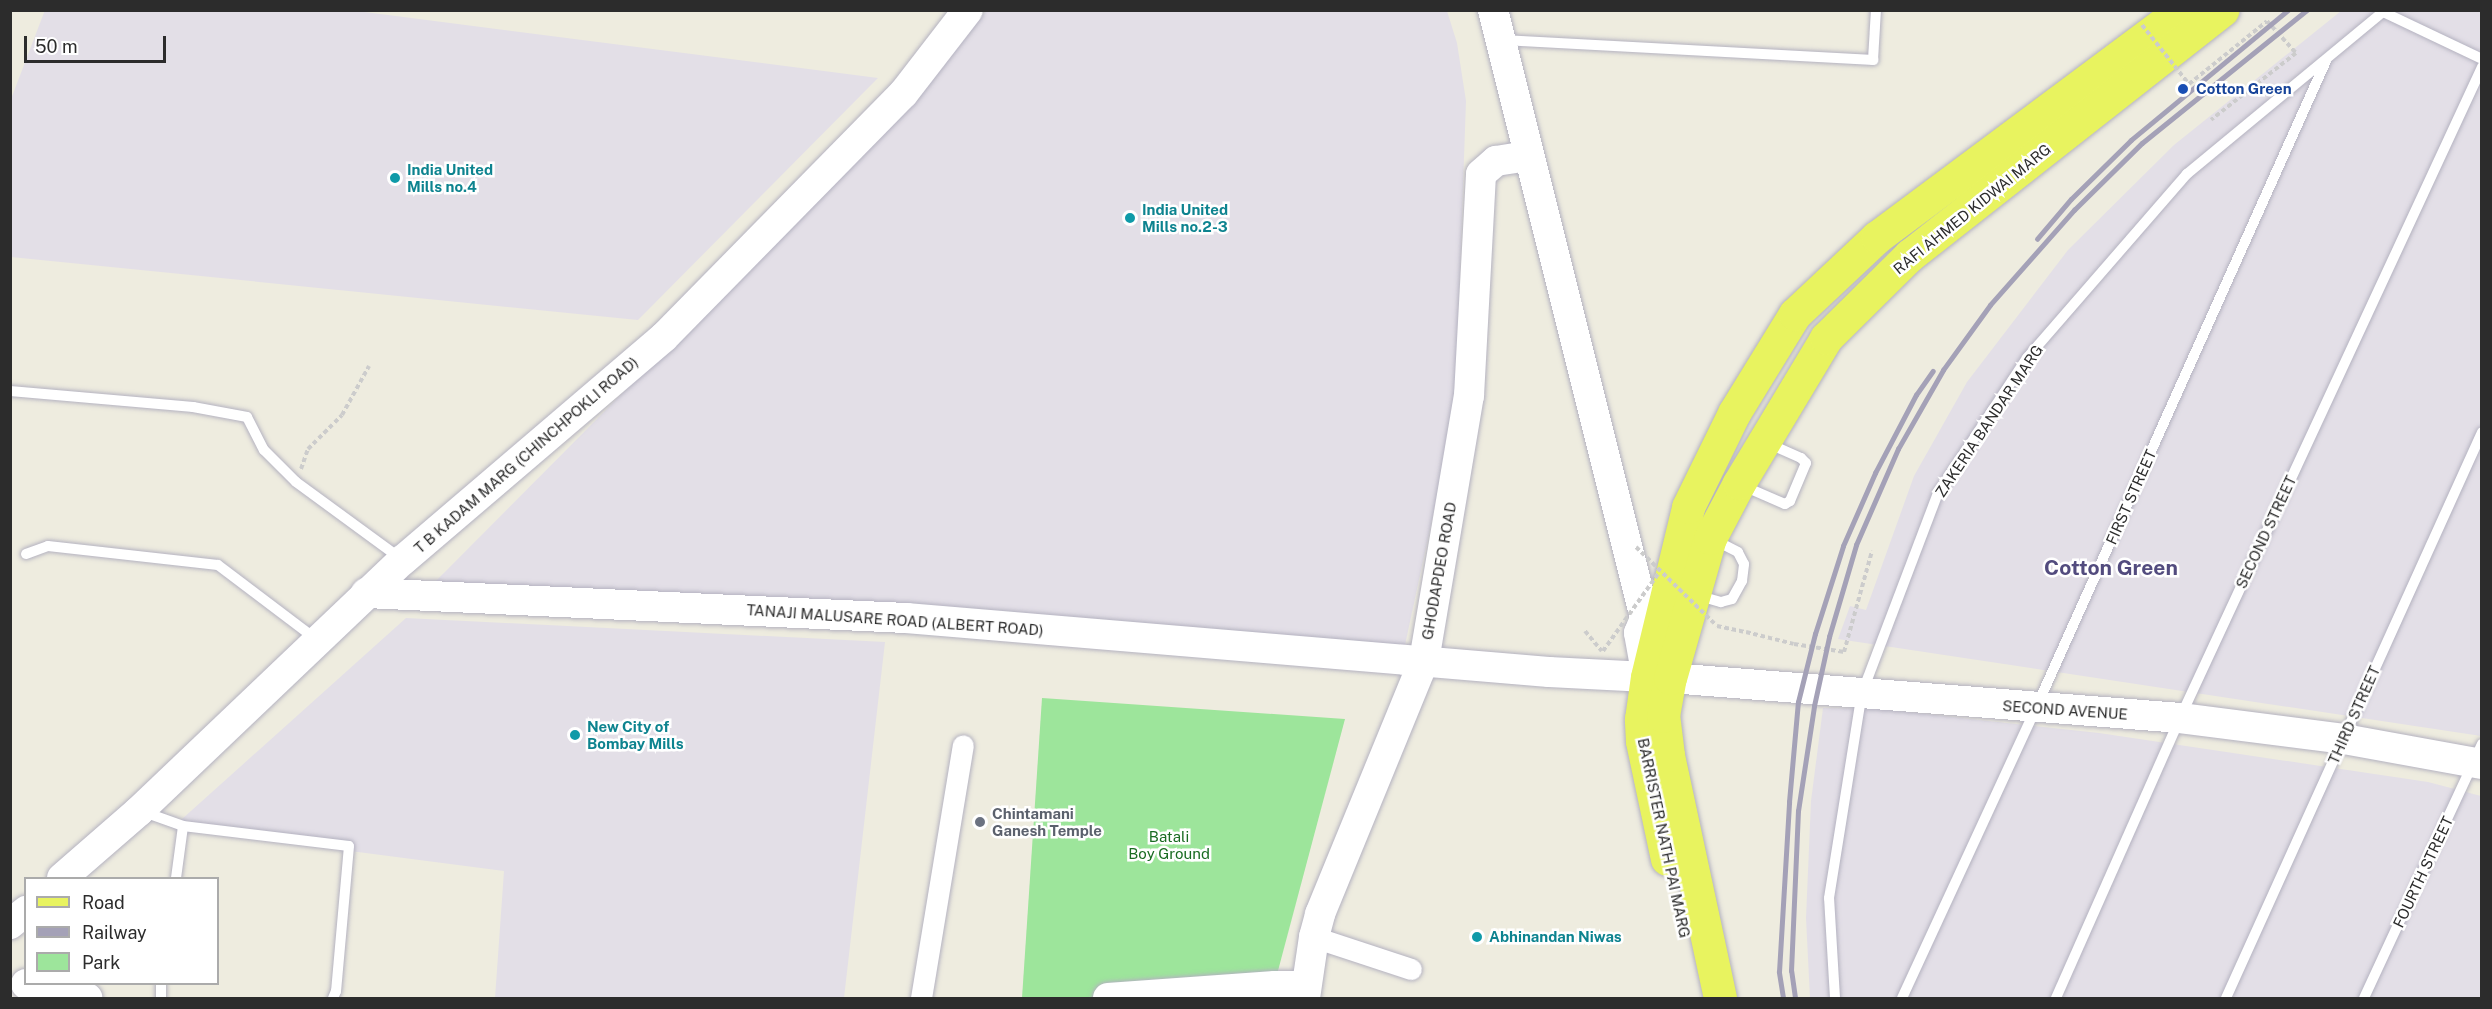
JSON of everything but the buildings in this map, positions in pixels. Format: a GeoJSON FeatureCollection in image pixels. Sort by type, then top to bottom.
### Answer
{"type":"FeatureCollection","features":[{"type":"Feature","properties":{"kind":"main road","name":"RAFI AHMED KIDWAI MARG"},"geometry":{"type":"LineString","coordinates":[[1658,678],[1688,507],[1734,413],[1795,314],[1877,237],[2181,10]]}},
{"type":"Feature","properties":{"kind":"main road","name":"RAFI AHMED KIDWAI MARG"},"geometry":{"type":"LineString","coordinates":[[1658,678],[1694,595],[1710,538],[1739,483],[1826,338],[1910,255],[2223,10]]}},
{"type":"Feature","properties":{"kind":"main road","name":"BARRISTER NATH PAI MARG"},"geometry":{"type":"LineString","coordinates":[[1658,678],[1641,719],[1644,760],[1699,999]]}},
{"type":"Feature","properties":{"kind":"main road","name":"BARRISTER NATH PAI MARG"},"geometry":{"type":"LineString","coordinates":[[1658,678],[1665,736],[1720,999]]}},
{"type":"Feature","properties":{"kind":"street","name":"T B KADAM MARG (CHINCHPOKLI ROAD)"},"geometry":{"type":"LineString","coordinates":[[64,877],[139,811],[366,593],[664,337],[903,94],[968,10]]}},
{"type":"Feature","properties":{"kind":"street"},"geometry":{"type":"LineString","coordinates":[[1475,10],[1522,157]]}},
{"type":"Feature","properties":{"kind":"street"},"geometry":{"type":"LineString","coordinates":[[1492,10],[1500,40],[1522,157],[1627,625],[1639,633],[1658,678]]}},
{"type":"Feature","properties":{"kind":"street","name":"GHODAPDEO ROAD"},"geometry":{"type":"LineString","coordinates":[[1305,992],[1320,914],[1424,661],[1469,396],[1481,174],[1496,161],[1522,157]]}},
{"type":"Feature","properties":{"kind":"street","name":"TANAJI MALUSARE ROAD (ALBERT ROAD)"},"geometry":{"type":"LineString","coordinates":[[366,593],[906,618],[1549,672],[1658,678]]}},
{"type":"Feature","properties":{"kind":"street","name":"SECOND AVENUE"},"geometry":{"type":"LineString","coordinates":[[1658,678],[2180,718],[2479,757]]}},
{"type":"Feature","properties":{"kind":"street"},"geometry":{"type":"LineString","coordinates":[[921,999],[963,745]]}},
{"type":"Feature","properties":{"kind":"street"},"geometry":{"type":"LineString","coordinates":[[10,924],[24,913]]}},
{"type":"Feature","properties":{"kind":"street"},"geometry":{"type":"LineString","coordinates":[[1314,937],[1411,969]]}},
{"type":"Feature","properties":{"kind":"street"},"geometry":{"type":"LineString","coordinates":[[34,985],[87,999]]}},
{"type":"Feature","properties":{"kind":"street"},"geometry":{"type":"LineString","coordinates":[[1108,999],[1275,986],[1305,992]]}},
{"type":"Feature","properties":{"kind":"lane"},"geometry":{"type":"LineString","coordinates":[[1500,40],[1873,60],[1876,10]]}},
{"type":"Feature","properties":{"kind":"lane"},"geometry":{"type":"LineString","coordinates":[[2384,11],[2481,59]]}},
{"type":"Feature","properties":{"kind":"lane","name":"ZAKERIA BANDAR MARG"},"geometry":{"type":"LineString","coordinates":[[1835,999],[1829,898],[1862,693],[1938,493],[2027,358],[2187,174],[2384,11]]}},
{"type":"Feature","properties":{"kind":"lane","name":"FIRST STREET"},"geometry":{"type":"LineString","coordinates":[[1902,999],[2036,708],[2326,59]]}},
{"type":"Feature","properties":{"kind":"lane","name":"SECOND STREET"},"geometry":{"type":"LineString","coordinates":[[2056,999],[2180,718],[2481,67]]}},
{"type":"Feature","properties":{"kind":"lane"},"geometry":{"type":"LineString","coordinates":[[10,391],[193,407],[247,417],[264,450],[296,482],[403,560]]}},
{"type":"Feature","properties":{"kind":"lane","name":"THIRD STREET"},"geometry":{"type":"LineString","coordinates":[[2226,999],[2481,432]]}},
{"type":"Feature","properties":{"kind":"lane"},"geometry":{"type":"LineString","coordinates":[[1739,483],[1782,503],[1790,501],[1806,463],[1801,458],[1764,441]]}},
{"type":"Feature","properties":{"kind":"lane"},"geometry":{"type":"LineString","coordinates":[[26,554],[48,546],[218,565],[318,640]]}},
{"type":"Feature","properties":{"kind":"lane","name":"FOURTH STREET"},"geometry":{"type":"LineString","coordinates":[[2364,999],[2479,757]]}},
{"type":"Feature","properties":{"kind":"lane"},"geometry":{"type":"LineString","coordinates":[[139,811],[183,826],[348,846],[336,991],[333,999]]}},
{"type":"Feature","properties":{"kind":"lane"},"geometry":{"type":"LineString","coordinates":[[176,877],[183,826]]}},
{"type":"Feature","properties":{"kind":"path"},"geometry":{"type":"LineString","coordinates":[[2142,25],[2189,84],[2267,21],[2296,53],[2211,120]]}},
{"type":"Feature","properties":{"kind":"path"},"geometry":{"type":"LineString","coordinates":[[296,482],[308,449],[342,415],[369,366]]}},
{"type":"Feature","properties":{"kind":"path"},"geometry":{"type":"LineString","coordinates":[[1636,547],[1717,626],[1794,644],[1844,652],[1872,552]]}},
{"type":"Feature","properties":{"kind":"path"},"geometry":{"type":"LineString","coordinates":[[1586,631],[1603,651],[1660,571]]}},
{"type":"Feature","properties":{"kind":"shaded area","name":"India United Mills no.4"},"geometry":{"type":"Polygon","coordinates":[[[45,10],[357,11],[878,78],[638,320],[11,257],[11,99],[45,10]]]}},
{"type":"Feature","properties":{"kind":"shaded area","name":"India United Mills no.2-3"},"geometry":{"type":"Polygon","coordinates":[[[986,11],[1447,11],[1457,43],[1466,101],[1455,412],[1405,645],[430,587],[911,103],[986,11]]]}},
{"type":"Feature","properties":{"kind":"shaded area"},"geometry":{"type":"Polygon","coordinates":[[[2341,11],[2481,11],[2481,736],[1838,639],[1850,606],[1866,610],[1914,476],[1967,382],[2068,250],[2174,145],[2341,11]]]}},
{"type":"Feature","properties":{"kind":"shaded area","name":"New City of Bombay Mills"},"geometry":{"type":"Polygon","coordinates":[[[406,618],[885,642],[844,998],[495,998],[504,871],[172,828],[406,618]]]}},
{"type":"Feature","properties":{"kind":"shaded area"},"geometry":{"type":"Polygon","coordinates":[[[1823,708],[1880,709],[2099,733],[2428,782],[2481,796],[2481,998],[1810,998],[1806,918],[1811,801],[1823,708]]]}},
{"type":"Feature","properties":{"kind":"green space","name":"Batali Boy Ground"},"geometry":{"type":"Polygon","coordinates":[[[1042,698],[1345,719],[1275,982],[1077,998],[1022,998],[1042,698]]]}},
{"type":"Feature","properties":{"kind":"railway"},"geometry":{"type":"LineString","coordinates":[[2037,239],[2071,199],[2131,140],[2288,10]]}},
{"type":"Feature","properties":{"kind":"railway"},"geometry":{"type":"LineString","coordinates":[[1795,998],[1791,971],[1798,811],[1814,706],[1829,637],[1856,545],[1898,449],[1943,370],[1990,305],[2074,210],[2142,143],[2307,10]]}},
{"type":"Feature","properties":{"kind":"railway"},"geometry":{"type":"LineString","coordinates":[[1783,998],[1779,972],[1789,802],[1798,702],[1815,634],[1843,546],[1875,473],[1916,395],[1933,371]]}},
{"type":"Feature","properties":{"kind":"place","name":"Cotton Green"},"geometry":{"type":"Point","coordinates":[2183,89]}},
{"type":"Feature","properties":{"kind":"place","name":"India United Mills no.4"},"geometry":{"type":"Point","coordinates":[395,178]}},
{"type":"Feature","properties":{"kind":"place","name":"India United Mills no.2-3"},"geometry":{"type":"Point","coordinates":[1130,218]}},
{"type":"Feature","properties":{"kind":"place","name":"New City of Bombay Mills"},"geometry":{"type":"Point","coordinates":[575,735]}},
{"type":"Feature","properties":{"kind":"place","name":"Chintamani Ganesh Temple"},"geometry":{"type":"Point","coordinates":[980,822]}},
{"type":"Feature","properties":{"kind":"place","name":"Abhinandan Niwas"},"geometry":{"type":"Point","coordinates":[1477,937]}},
{"type":"Feature","properties":{"kind":"district","name":"Cotton Green"},"geometry":{"type":"Point","coordinates":[2111,568]}}]}
